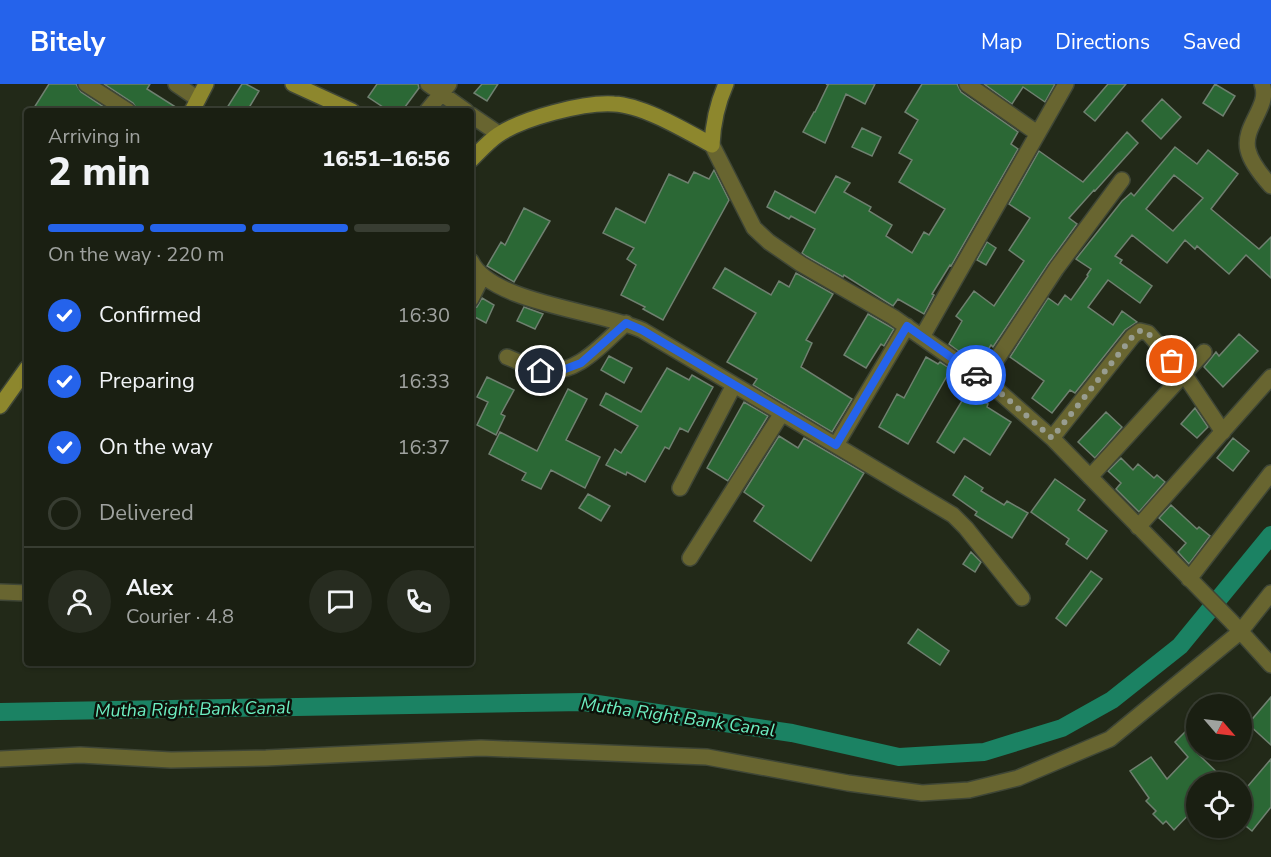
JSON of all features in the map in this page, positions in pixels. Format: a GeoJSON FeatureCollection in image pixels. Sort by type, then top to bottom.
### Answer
{"type":"FeatureCollection","features":[{"type":"Feature","properties":{"kind":"street"},"geometry":{"type":"LineString","coordinates":[[86,84],[123,108]]}},
{"type":"Feature","properties":{"kind":"street"},"geometry":{"type":"LineString","coordinates":[[176,84],[195,105],[206,84]]}},
{"type":"Feature","properties":{"kind":"street"},"geometry":{"type":"LineString","coordinates":[[293,84],[345,108]]}},
{"type":"Feature","properties":{"kind":"street"},"geometry":{"type":"LineString","coordinates":[[428,84],[445,89],[463,108]]}},
{"type":"Feature","properties":{"kind":"street"},"geometry":{"type":"LineString","coordinates":[[726,84],[718,101],[713,123],[712,145],[754,228],[761,236],[801,264],[907,326],[983,380],[1052,438],[1271,665]]}},
{"type":"Feature","properties":{"kind":"street"},"geometry":{"type":"LineString","coordinates":[[967,84],[1037,133]]}},
{"type":"Feature","properties":{"kind":"street"},"geometry":{"type":"LineString","coordinates":[[922,338],[1066,84]]}},
{"type":"Feature","properties":{"kind":"street"},"geometry":{"type":"LineString","coordinates":[[1262,84],[1268,94],[1268,101],[1249,135],[1247,149],[1271,186]]}},
{"type":"Feature","properties":{"kind":"street"},"geometry":{"type":"LineString","coordinates":[[429,108],[445,89]]}},
{"type":"Feature","properties":{"kind":"street"},"geometry":{"type":"LineString","coordinates":[[474,157],[499,134],[537,117],[585,106],[615,104],[639,110],[712,145]]}},
{"type":"Feature","properties":{"kind":"street"},"geometry":{"type":"LineString","coordinates":[[474,117],[499,134]]}},
{"type":"Feature","properties":{"kind":"street"},"geometry":{"type":"LineString","coordinates":[[983,380],[1056,269],[1122,180]]}},
{"type":"Feature","properties":{"kind":"street"},"geometry":{"type":"LineString","coordinates":[[474,265],[482,277],[493,284],[549,305],[626,323],[642,330],[953,515],[1022,598]]}},
{"type":"Feature","properties":{"kind":"street"},"geometry":{"type":"LineString","coordinates":[[474,293],[482,277]]}},
{"type":"Feature","properties":{"kind":"street"},"geometry":{"type":"LineString","coordinates":[[507,357],[541,371],[560,371],[581,363],[626,323]]}},
{"type":"Feature","properties":{"kind":"street"},"geometry":{"type":"LineString","coordinates":[[836,445],[907,326]]}},
{"type":"Feature","properties":{"kind":"street"},"geometry":{"type":"LineString","coordinates":[[1052,438],[1133,336],[1140,331],[1148,333],[1184,374],[1223,432]]}},
{"type":"Feature","properties":{"kind":"street"},"geometry":{"type":"LineString","coordinates":[[1090,477],[1204,352]]}},
{"type":"Feature","properties":{"kind":"street"},"geometry":{"type":"LineString","coordinates":[[0,406],[24,372]]}},
{"type":"Feature","properties":{"kind":"street"},"geometry":{"type":"LineString","coordinates":[[1138,526],[1271,377]]}},
{"type":"Feature","properties":{"kind":"street"},"geometry":{"type":"LineString","coordinates":[[680,488],[734,385]]}},
{"type":"Feature","properties":{"kind":"street"},"geometry":{"type":"LineString","coordinates":[[690,558],[782,413]]}},
{"type":"Feature","properties":{"kind":"street"},"geometry":{"type":"LineString","coordinates":[[1193,583],[1271,473]]}},
{"type":"Feature","properties":{"kind":"street"},"geometry":{"type":"LineString","coordinates":[[0,592],[24,593]]}},
{"type":"Feature","properties":{"kind":"street"},"geometry":{"type":"LineString","coordinates":[[0,759],[80,755],[171,760],[219,759],[481,748],[707,757],[848,783],[901,790],[938,793],[969,790],[1018,778],[1110,739],[1271,593]]}},
{"type":"Feature","properties":{"kind":"building"},"geometry":{"type":"Polygon","coordinates":[[[49,84],[76,84],[81,92],[105,108],[34,108],[49,84]]]}},
{"type":"Feature","properties":{"kind":"building"},"geometry":{"type":"Polygon","coordinates":[[[104,84],[150,84],[147,89],[177,108],[136,108],[133,103],[104,84]]]}},
{"type":"Feature","properties":{"kind":"building"},"geometry":{"type":"Polygon","coordinates":[[[242,84],[259,91],[249,108],[227,108],[242,84]]]}},
{"type":"Feature","properties":{"kind":"building"},"geometry":{"type":"Polygon","coordinates":[[[377,84],[418,84],[419,88],[404,108],[384,108],[368,97],[377,84]]]}},
{"type":"Feature","properties":{"kind":"building"},"geometry":{"type":"Polygon","coordinates":[[[482,84],[498,84],[487,101],[474,93],[482,84]]]}},
{"type":"Feature","properties":{"kind":"building"},"geometry":{"type":"Polygon","coordinates":[[[826,84],[875,84],[865,104],[846,94],[825,143],[803,132],[828,85],[826,84]]]}},
{"type":"Feature","properties":{"kind":"building"},"geometry":{"type":"Polygon","coordinates":[[[922,84],[957,84],[961,92],[1018,132],[1011,144],[1018,149],[951,266],[932,294],[934,295],[924,314],[898,299],[893,306],[844,275],[843,277],[806,256],[802,253],[815,229],[791,216],[789,219],[767,207],[775,191],[815,213],[836,176],[850,183],[844,192],[871,207],[869,211],[892,225],[886,236],[912,253],[924,232],[929,235],[945,209],[899,182],[912,160],[899,153],[918,120],[905,112],[922,84]]]}},
{"type":"Feature","properties":{"kind":"building"},"geometry":{"type":"Polygon","coordinates":[[[984,84],[1055,84],[1045,102],[1023,87],[1012,104],[984,84]]]}},
{"type":"Feature","properties":{"kind":"building"},"geometry":{"type":"Polygon","coordinates":[[[1108,84],[1126,84],[1095,121],[1084,112],[1108,84]]]}},
{"type":"Feature","properties":{"kind":"building"},"geometry":{"type":"Polygon","coordinates":[[[1215,84],[1235,96],[1223,116],[1203,103],[1215,84]]]}},
{"type":"Feature","properties":{"kind":"building"},"geometry":{"type":"Polygon","coordinates":[[[1162,99],[1181,117],[1161,139],[1142,121],[1162,99]]]}},
{"type":"Feature","properties":{"kind":"building"},"geometry":{"type":"Polygon","coordinates":[[[862,128],[881,137],[872,156],[852,147],[862,128]]]}},
{"type":"Feature","properties":{"kind":"building"},"geometry":{"type":"Polygon","coordinates":[[[1127,132],[1138,143],[1069,218],[1077,224],[993,347],[991,345],[981,361],[962,350],[960,352],[949,344],[962,321],[956,316],[974,291],[994,306],[1024,261],[1009,250],[1030,218],[1009,204],[1039,151],[1083,182],[1127,132]]]}},
{"type":"Feature","properties":{"kind":"building"},"geometry":{"type":"Polygon","coordinates":[[[1175,147],[1197,164],[1208,150],[1238,174],[1211,209],[1259,249],[1271,237],[1271,278],[1246,255],[1229,274],[1197,246],[1195,249],[1185,240],[1167,263],[1132,235],[1115,256],[1122,260],[1120,263],[1152,286],[1140,303],[1108,280],[1088,307],[1113,325],[1122,311],[1137,322],[1125,330],[1075,393],[1070,390],[1052,413],[1032,398],[1044,381],[1010,357],[1048,298],[1058,305],[1065,295],[1071,300],[1091,269],[1076,259],[1122,201],[1131,193],[1134,196],[1175,147]],[[1174,175],[1146,209],[1173,231],[1203,198],[1174,175]]]}},
{"type":"Feature","properties":{"kind":"building"},"geometry":{"type":"Polygon","coordinates":[[[714,170],[729,200],[663,320],[643,309],[645,307],[621,295],[636,265],[627,259],[634,248],[603,233],[616,208],[645,223],[669,174],[688,183],[694,172],[709,179],[714,170]]]}},
{"type":"Feature","properties":{"kind":"building"},"geometry":{"type":"Polygon","coordinates":[[[524,208],[550,221],[514,282],[487,266],[501,242],[505,245],[524,208]]]}},
{"type":"Feature","properties":{"kind":"building"},"geometry":{"type":"Polygon","coordinates":[[[987,242],[996,248],[986,265],[977,260],[987,242]]]}},
{"type":"Feature","properties":{"kind":"building"},"geometry":{"type":"Polygon","coordinates":[[[725,268],[771,295],[779,281],[789,287],[796,273],[833,294],[806,340],[812,343],[801,367],[852,399],[832,432],[753,385],[757,379],[727,362],[756,313],[713,288],[725,268]]]}},
{"type":"Feature","properties":{"kind":"building"},"geometry":{"type":"Polygon","coordinates":[[[482,298],[494,305],[486,323],[474,317],[474,308],[482,298]]]}},
{"type":"Feature","properties":{"kind":"building"},"geometry":{"type":"Polygon","coordinates":[[[524,307],[543,314],[535,329],[517,321],[524,307]]]}},
{"type":"Feature","properties":{"kind":"building"},"geometry":{"type":"Polygon","coordinates":[[[868,314],[894,329],[884,346],[881,344],[866,368],[844,355],[868,314]]]}},
{"type":"Feature","properties":{"kind":"building"},"geometry":{"type":"Polygon","coordinates":[[[1239,334],[1258,351],[1223,387],[1204,367],[1216,352],[1219,356],[1239,334]]]}},
{"type":"Feature","properties":{"kind":"building"},"geometry":{"type":"Polygon","coordinates":[[[609,356],[632,368],[624,383],[601,370],[609,356]]]}},
{"type":"Feature","properties":{"kind":"building"},"geometry":{"type":"Polygon","coordinates":[[[926,357],[951,369],[908,444],[879,427],[897,394],[904,398],[926,357]]]}},
{"type":"Feature","properties":{"kind":"building"},"geometry":{"type":"Polygon","coordinates":[[[667,368],[689,380],[692,375],[713,387],[688,432],[680,428],[669,449],[665,447],[645,482],[627,472],[626,475],[606,465],[615,449],[621,453],[638,426],[600,405],[606,393],[641,412],[667,368]]]}},
{"type":"Feature","properties":{"kind":"building"},"geometry":{"type":"Polygon","coordinates":[[[487,377],[514,390],[501,414],[505,416],[496,435],[477,425],[488,402],[477,397],[487,377]]]}},
{"type":"Feature","properties":{"kind":"building"},"geometry":{"type":"Polygon","coordinates":[[[971,386],[989,397],[987,407],[1011,422],[990,455],[964,438],[954,453],[937,442],[971,386]]]}},
{"type":"Feature","properties":{"kind":"building"},"geometry":{"type":"Polygon","coordinates":[[[568,389],[587,399],[566,440],[600,457],[585,488],[551,470],[541,489],[522,480],[526,473],[489,454],[500,432],[537,451],[568,389]]]}},
{"type":"Feature","properties":{"kind":"building"},"geometry":{"type":"Polygon","coordinates":[[[744,402],[768,416],[728,481],[707,468],[744,402]]]}},
{"type":"Feature","properties":{"kind":"building"},"geometry":{"type":"Polygon","coordinates":[[[1195,408],[1208,427],[1197,438],[1181,424],[1195,408]]]}},
{"type":"Feature","properties":{"kind":"building"},"geometry":{"type":"Polygon","coordinates":[[[1106,412],[1122,427],[1095,458],[1078,442],[1106,412]]]}},
{"type":"Feature","properties":{"kind":"building"},"geometry":{"type":"Polygon","coordinates":[[[779,436],[798,448],[804,438],[864,473],[811,561],[754,521],[764,506],[744,492],[779,436]]]}},
{"type":"Feature","properties":{"kind":"building"},"geometry":{"type":"Polygon","coordinates":[[[1233,438],[1249,451],[1233,471],[1217,458],[1233,438]]]}},
{"type":"Feature","properties":{"kind":"building"},"geometry":{"type":"Polygon","coordinates":[[[1121,458],[1133,470],[1138,464],[1154,478],[1157,475],[1165,482],[1139,512],[1116,489],[1121,483],[1108,471],[1121,458]]]}},
{"type":"Feature","properties":{"kind":"building"},"geometry":{"type":"Polygon","coordinates":[[[965,476],[983,488],[981,491],[1004,505],[1007,501],[1028,513],[1012,538],[975,515],[977,512],[953,495],[965,476]]]}},
{"type":"Feature","properties":{"kind":"building"},"geometry":{"type":"Polygon","coordinates":[[[1055,479],[1085,500],[1078,510],[1107,531],[1087,559],[1066,544],[1069,539],[1031,512],[1055,479]]]}},
{"type":"Feature","properties":{"kind":"building"},"geometry":{"type":"Polygon","coordinates":[[[588,494],[610,506],[601,521],[579,508],[588,494]]]}},
{"type":"Feature","properties":{"kind":"building"},"geometry":{"type":"Polygon","coordinates":[[[1171,505],[1197,529],[1199,527],[1210,536],[1189,564],[1178,552],[1186,543],[1159,518],[1171,505]]]}},
{"type":"Feature","properties":{"kind":"building"},"geometry":{"type":"Polygon","coordinates":[[[971,552],[981,562],[975,572],[963,564],[971,552]]]}},
{"type":"Feature","properties":{"kind":"building"},"geometry":{"type":"Polygon","coordinates":[[[1091,571],[1102,579],[1066,626],[1056,618],[1091,571]]]}},
{"type":"Feature","properties":{"kind":"building"},"geometry":{"type":"Polygon","coordinates":[[[918,629],[949,651],[940,665],[908,643],[918,629]]]}},
{"type":"Feature","properties":{"kind":"building"},"geometry":{"type":"Polygon","coordinates":[[[1271,697],[1271,745],[1252,728],[1252,719],[1271,697]]]}},
{"type":"Feature","properties":{"kind":"building"},"geometry":{"type":"Polygon","coordinates":[[[1186,731],[1186,755],[1175,742],[1186,731]]]}},
{"type":"Feature","properties":{"kind":"building"},"geometry":{"type":"Polygon","coordinates":[[[1151,757],[1167,779],[1186,759],[1204,760],[1217,772],[1186,772],[1186,817],[1174,830],[1166,821],[1163,824],[1153,814],[1156,811],[1146,801],[1149,798],[1130,771],[1151,757]]]}},
{"type":"Feature","properties":{"kind":"building"},"geometry":{"type":"Polygon","coordinates":[[[1271,759],[1271,807],[1252,831],[1252,781],[1271,759]]]}},
{"type":"Feature","properties":{"kind":"waterway","name":"Mutha Right Bank Canal"},"geometry":{"type":"LineString","coordinates":[[0,712],[584,702],[792,733],[899,757],[984,752],[1062,728],[1112,700],[1180,646],[1271,535]]}},
{"type":"Feature","properties":{"kind":"way so far"},"geometry":{"type":"LineString","coordinates":[[976,375],[996,389],[1052,438],[1133,336],[1140,331],[1148,333],[1172,361]]}},
{"type":"Feature","properties":{"kind":"route"},"geometry":{"type":"LineString","coordinates":[[541,371],[560,371],[581,363],[626,323],[642,330],[836,445],[907,326],[976,375]]}}]}
